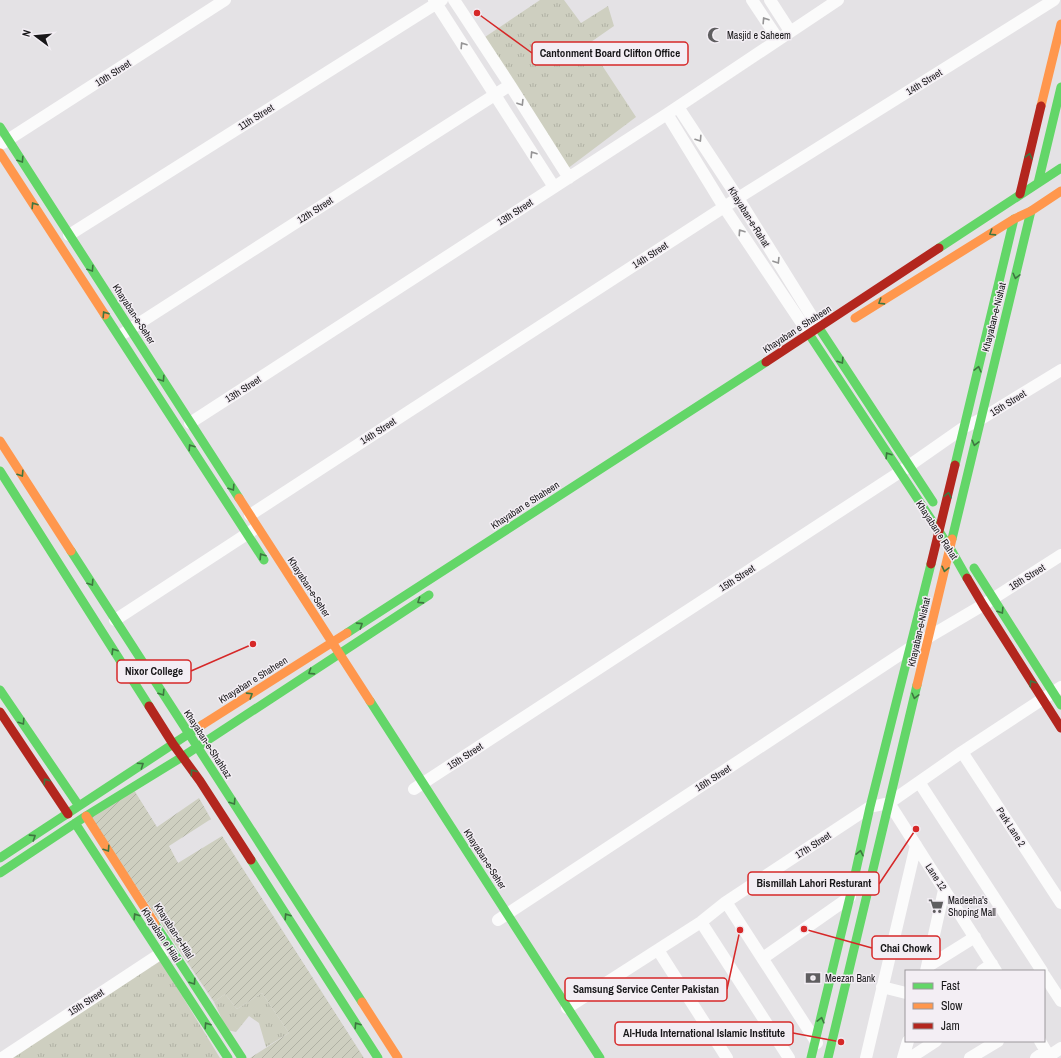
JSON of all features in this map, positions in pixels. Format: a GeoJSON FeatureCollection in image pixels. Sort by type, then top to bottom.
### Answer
{"type":"FeatureCollection","features":[{"type":"Feature","properties":{"kind":"street","name":"10th Street"},"geometry":{"type":"LineString","coordinates":[[4,142],[225,0]]}},
{"type":"Feature","properties":{"kind":"street"},"geometry":{"type":"LineString","coordinates":[[454,0],[569,178]]}},
{"type":"Feature","properties":{"kind":"street"},"geometry":{"type":"LineString","coordinates":[[752,0],[778,39]]}},
{"type":"Feature","properties":{"kind":"street"},"geometry":{"type":"LineString","coordinates":[[770,0],[790,31]]}},
{"type":"Feature","properties":{"kind":"street","name":"13th Street"},"geometry":{"type":"LineString","coordinates":[[190,423],[678,107],[838,0]]}},
{"type":"Feature","properties":{"kind":"street","name":"14th Street"},"geometry":{"type":"LineString","coordinates":[[250,516],[395,420],[738,198],[1054,0]]}},
{"type":"Feature","properties":{"kind":"street"},"geometry":{"type":"LineString","coordinates":[[437,1],[494,95],[554,187]]}},
{"type":"Feature","properties":{"kind":"street","name":"11th Street"},"geometry":{"type":"LineString","coordinates":[[69,235],[437,1]]}},
{"type":"Feature","properties":{"kind":"street"},"geometry":{"type":"LineString","coordinates":[[1020,194],[1061,24]]}},
{"type":"Feature","properties":{"kind":"street","name":"12th Street"},"geometry":{"type":"LineString","coordinates":[[119,336],[510,85]]}},
{"type":"Feature","properties":{"kind":"street"},"geometry":{"type":"LineString","coordinates":[[1038,183],[1061,87]]}},
{"type":"Feature","properties":{"kind":"street","name":"Khayaban-e-Rahat"},"geometry":{"type":"LineString","coordinates":[[678,107],[738,198],[818,337]]}},
{"type":"Feature","properties":{"kind":"street","name":"Khayaban-e-Rahat"},"geometry":{"type":"LineString","coordinates":[[667,114],[724,207],[818,337]]}},
{"type":"Feature","properties":{"kind":"street","name":"Khayaban-e-Seher"},"geometry":{"type":"LineString","coordinates":[[0,127],[4,142],[69,235],[250,516],[253,530],[268,566]]}},
{"type":"Feature","properties":{"kind":"street","name":"Khayaban-e-Seher"},"geometry":{"type":"LineString","coordinates":[[0,153],[119,336],[332,643],[416,788],[500,918],[567,1008],[600,1058]]}},
{"type":"Feature","properties":{"kind":"street","name":"Khayaban e Shaheen"},"geometry":{"type":"LineString","coordinates":[[0,858],[321,646],[332,643],[818,337],[915,265],[1061,168]]}},
{"type":"Feature","properties":{"kind":"street"},"geometry":{"type":"LineString","coordinates":[[845,324],[1014,219],[1031,211],[1061,191]]}},
{"type":"Feature","properties":{"kind":"street","name":"Khayaban-e-Nishat"},"geometry":{"type":"LineString","coordinates":[[827,1058],[1031,211]]}},
{"type":"Feature","properties":{"kind":"street","name":"Khayaban-e-Nishat"},"geometry":{"type":"LineString","coordinates":[[811,1058],[850,898],[870,807],[940,532],[1014,219]]}},
{"type":"Feature","properties":{"kind":"street","name":"Khayaban e Rahat"},"geometry":{"type":"LineString","coordinates":[[818,337],[905,469],[983,605],[1061,728]]}},
{"type":"Feature","properties":{"kind":"street","name":"15th Street"},"geometry":{"type":"LineString","coordinates":[[416,788],[905,469],[964,428],[1061,370]]}},
{"type":"Feature","properties":{"kind":"street","name":"Khayaban-e-Shahbaz"},"geometry":{"type":"LineString","coordinates":[[0,441],[398,1058]]}},
{"type":"Feature","properties":{"kind":"street","name":"Khayaban e Rahat"},"geometry":{"type":"LineString","coordinates":[[905,469],[943,517],[961,548]]}},
{"type":"Feature","properties":{"kind":"street"},"geometry":{"type":"LineString","coordinates":[[0,471],[173,744],[204,788],[378,1058]]}},
{"type":"Feature","properties":{"kind":"street"},"geometry":{"type":"LineString","coordinates":[[115,620],[253,530]]}},
{"type":"Feature","properties":{"kind":"street","name":"16th Street"},"geometry":{"type":"LineString","coordinates":[[500,918],[910,648],[983,605],[1061,555]]}},
{"type":"Feature","properties":{"kind":"street","name":"Khayaban e Rahat"},"geometry":{"type":"LineString","coordinates":[[969,560],[993,598],[1057,690],[1061,705]]}},
{"type":"Feature","properties":{"kind":"street"},"geometry":{"type":"LineString","coordinates":[[0,873],[86,816],[332,663],[339,654],[440,588]]}},
{"type":"Feature","properties":{"kind":"street"},"geometry":{"type":"LineString","coordinates":[[321,646],[332,663]]}},
{"type":"Feature","properties":{"kind":"street"},"geometry":{"type":"LineString","coordinates":[[0,690],[79,806]]}},
{"type":"Feature","properties":{"kind":"street","name":"17th Street"},"geometry":{"type":"LineString","coordinates":[[567,1008],[701,922],[726,902],[870,807],[889,803],[962,752],[1057,690]]}},
{"type":"Feature","properties":{"kind":"street"},"geometry":{"type":"LineString","coordinates":[[0,712],[68,814]]}},
{"type":"Feature","properties":{"kind":"street","name":"Park Lane 2"},"geometry":{"type":"LineString","coordinates":[[962,752],[1061,903]]}},
{"type":"Feature","properties":{"kind":"street"},"geometry":{"type":"LineString","coordinates":[[919,782],[1041,970]]}},
{"type":"Feature","properties":{"kind":"street","name":"Lane 12"},"geometry":{"type":"LineString","coordinates":[[889,803],[994,968]]}},
{"type":"Feature","properties":{"kind":"street","name":"Khayaban-e-Hilal"},"geometry":{"type":"LineString","coordinates":[[86,816],[242,1058]]}},
{"type":"Feature","properties":{"kind":"street","name":"Khayaban e Hilal"},"geometry":{"type":"LineString","coordinates":[[75,823],[228,1058]]}},
{"type":"Feature","properties":{"kind":"street"},"geometry":{"type":"LineString","coordinates":[[866,1058],[916,845]]}},
{"type":"Feature","properties":{"kind":"street"},"geometry":{"type":"LineString","coordinates":[[927,969],[944,890]]}},
{"type":"Feature","properties":{"kind":"street"},"geometry":{"type":"LineString","coordinates":[[763,958],[850,898]]}},
{"type":"Feature","properties":{"kind":"street"},"geometry":{"type":"LineString","coordinates":[[726,902],[827,1058]]}},
{"type":"Feature","properties":{"kind":"street"},"geometry":{"type":"LineString","coordinates":[[701,922],[789,1058]]}},
{"type":"Feature","properties":{"kind":"street"},"geometry":{"type":"LineString","coordinates":[[927,969],[975,938]]}},
{"type":"Feature","properties":{"kind":"street","name":"15th Street"},"geometry":{"type":"LineString","coordinates":[[2,1058],[171,946]]}},
{"type":"Feature","properties":{"kind":"street"},"geometry":{"type":"LineString","coordinates":[[658,950],[727,1058]]}},
{"type":"Feature","properties":{"kind":"street"},"geometry":{"type":"LineString","coordinates":[[1045,977],[1061,1001]]}},
{"type":"Feature","properties":{"kind":"street"},"geometry":{"type":"LineString","coordinates":[[882,987],[905,993]]}},
{"type":"Feature","properties":{"kind":"street"},"geometry":{"type":"LineString","coordinates":[[903,1058],[908,1042]]}},
{"type":"Feature","properties":{"kind":"street"},"geometry":{"type":"LineString","coordinates":[[910,1058],[934,1042]]}},
{"type":"Feature","properties":{"kind":"street"},"geometry":{"type":"LineString","coordinates":[[970,1058],[996,1042]]}},
{"type":"Feature","properties":{"kind":"street"},"geometry":{"type":"LineString","coordinates":[[1036,1058],[1046,1051],[1061,1048]]}},
{"type":"Feature","properties":{"kind":"green space"},"geometry":{"type":"Polygon","coordinates":[[[540,0],[564,0],[581,23],[608,6],[614,26],[588,44],[636,117],[567,169],[485,37],[540,0]]]}},
{"type":"Feature","properties":{"kind":"green space"},"geometry":{"type":"Polygon","coordinates":[[[134,790],[157,827],[199,798],[211,819],[169,846],[178,863],[222,836],[364,1058],[250,1058],[289,1033],[262,993],[237,1009],[225,994],[214,1002],[90,817],[134,790]]]}},
{"type":"Feature","properties":{"kind":"green space"},"geometry":{"type":"Polygon","coordinates":[[[159,958],[220,1058],[8,1058],[159,958]]]}},
{"type":"Feature","properties":{"kind":"green space"},"geometry":{"type":"Polygon","coordinates":[[[262,993],[289,1033],[266,1047],[259,1023],[249,1016],[236,1032],[227,1030],[214,1002],[225,994],[237,1009],[262,993]]]}},
{"type":"Feature","properties":{"kind":"traffic: fast"},"geometry":{"type":"LineString","coordinates":[[1038,183],[1061,87]]}},
{"type":"Feature","properties":{"kind":"traffic: fast"},"geometry":{"type":"LineString","coordinates":[[0,127],[239,498]]}},
{"type":"Feature","properties":{"kind":"traffic: fast"},"geometry":{"type":"LineString","coordinates":[[939,248],[1061,168]]}},
{"type":"Feature","properties":{"kind":"traffic: fast"},"geometry":{"type":"LineString","coordinates":[[952,539],[1031,211]]}},
{"type":"Feature","properties":{"kind":"traffic: fast"},"geometry":{"type":"LineString","coordinates":[[955,465],[1014,219]]}},
{"type":"Feature","properties":{"kind":"traffic: fast"},"geometry":{"type":"LineString","coordinates":[[105,315],[264,560]]}},
{"type":"Feature","properties":{"kind":"traffic: fast"},"geometry":{"type":"LineString","coordinates":[[819,328],[933,502]]}},
{"type":"Feature","properties":{"kind":"traffic: fast"},"geometry":{"type":"LineString","coordinates":[[809,334],[950,548],[967,578]]}},
{"type":"Feature","properties":{"kind":"traffic: fast"},"geometry":{"type":"LineString","coordinates":[[347,633],[766,362]]}},
{"type":"Feature","properties":{"kind":"traffic: fast"},"geometry":{"type":"LineString","coordinates":[[0,471],[149,706]]}},
{"type":"Feature","properties":{"kind":"traffic: fast"},"geometry":{"type":"LineString","coordinates":[[71,551],[362,1002]]}},
{"type":"Feature","properties":{"kind":"traffic: fast"},"geometry":{"type":"LineString","coordinates":[[811,1058],[870,807],[931,564]]}},
{"type":"Feature","properties":{"kind":"traffic: fast"},"geometry":{"type":"LineString","coordinates":[[974,568],[1061,705]]}},
{"type":"Feature","properties":{"kind":"traffic: fast"},"geometry":{"type":"LineString","coordinates":[[0,873],[86,816],[182,757],[429,595]]}},
{"type":"Feature","properties":{"kind":"traffic: fast"},"geometry":{"type":"LineString","coordinates":[[828,1058],[917,685]]}},
{"type":"Feature","properties":{"kind":"traffic: fast"},"geometry":{"type":"LineString","coordinates":[[0,690],[79,806]]}},
{"type":"Feature","properties":{"kind":"traffic: fast"},"geometry":{"type":"LineString","coordinates":[[370,701],[600,1058]]}},
{"type":"Feature","properties":{"kind":"traffic: fast"},"geometry":{"type":"LineString","coordinates":[[0,858],[202,725]]}},
{"type":"Feature","properties":{"kind":"traffic: fast"},"geometry":{"type":"LineString","coordinates":[[75,823],[228,1058]]}},
{"type":"Feature","properties":{"kind":"traffic: fast"},"geometry":{"type":"LineString","coordinates":[[251,860],[378,1058]]}},
{"type":"Feature","properties":{"kind":"traffic: fast"},"geometry":{"type":"LineString","coordinates":[[155,924],[242,1058]]}},
{"type":"Feature","properties":{"kind":"traffic: slow"},"geometry":{"type":"LineString","coordinates":[[1041,106],[1061,24]]}},
{"type":"Feature","properties":{"kind":"traffic: slow"},"geometry":{"type":"LineString","coordinates":[[0,153],[105,315]]}},
{"type":"Feature","properties":{"kind":"traffic: slow"},"geometry":{"type":"LineString","coordinates":[[855,318],[1014,219],[1031,211],[1061,191]]}},
{"type":"Feature","properties":{"kind":"traffic: slow"},"geometry":{"type":"LineString","coordinates":[[0,441],[71,551]]}},
{"type":"Feature","properties":{"kind":"traffic: slow"},"geometry":{"type":"LineString","coordinates":[[239,498],[370,701]]}},
{"type":"Feature","properties":{"kind":"traffic: slow"},"geometry":{"type":"LineString","coordinates":[[917,685],[952,539]]}},
{"type":"Feature","properties":{"kind":"traffic: slow"},"geometry":{"type":"LineString","coordinates":[[202,725],[347,633]]}},
{"type":"Feature","properties":{"kind":"traffic: slow"},"geometry":{"type":"LineString","coordinates":[[86,816],[155,924]]}},
{"type":"Feature","properties":{"kind":"traffic: slow"},"geometry":{"type":"LineString","coordinates":[[362,1002],[398,1058]]}},
{"type":"Feature","properties":{"kind":"traffic: jam"},"geometry":{"type":"LineString","coordinates":[[1020,194],[1041,106]]}},
{"type":"Feature","properties":{"kind":"traffic: jam"},"geometry":{"type":"LineString","coordinates":[[766,362],[939,248]]}},
{"type":"Feature","properties":{"kind":"traffic: jam"},"geometry":{"type":"LineString","coordinates":[[931,564],[955,465]]}},
{"type":"Feature","properties":{"kind":"traffic: jam"},"geometry":{"type":"LineString","coordinates":[[967,578],[1061,728]]}},
{"type":"Feature","properties":{"kind":"traffic: jam"},"geometry":{"type":"LineString","coordinates":[[149,706],[251,860]]}},
{"type":"Feature","properties":{"kind":"traffic: jam"},"geometry":{"type":"LineString","coordinates":[[0,712],[68,814]]}},
{"type":"Feature","properties":{"kind":"place","name":"Cantonment Board Clifton Office"},"geometry":{"type":"Point","coordinates":[477,13]}},
{"type":"Feature","properties":{"kind":"place","name":"Masjid e Saheem"},"geometry":{"type":"Point","coordinates":[715,35]}},
{"type":"Feature","properties":{"kind":"place","name":"Nixor College"},"geometry":{"type":"Point","coordinates":[253,644]}},
{"type":"Feature","properties":{"kind":"place","name":"Bismillah Lahori Resturant"},"geometry":{"type":"Point","coordinates":[916,829]}},
{"type":"Feature","properties":{"kind":"place","name":"Madeeha's Shoping Mall"},"geometry":{"type":"Point","coordinates":[936,906]}},
{"type":"Feature","properties":{"kind":"place","name":"Chai Chowk"},"geometry":{"type":"Point","coordinates":[804,929]}},
{"type":"Feature","properties":{"kind":"place","name":"Samsung Service Center Pakistan"},"geometry":{"type":"Point","coordinates":[740,930]}},
{"type":"Feature","properties":{"kind":"place","name":"Meezan Bank"},"geometry":{"type":"Point","coordinates":[813,978]}},
{"type":"Feature","properties":{"kind":"place","name":"Al-Huda International Islamic Institute"},"geometry":{"type":"Point","coordinates":[841,1042]}}]}
